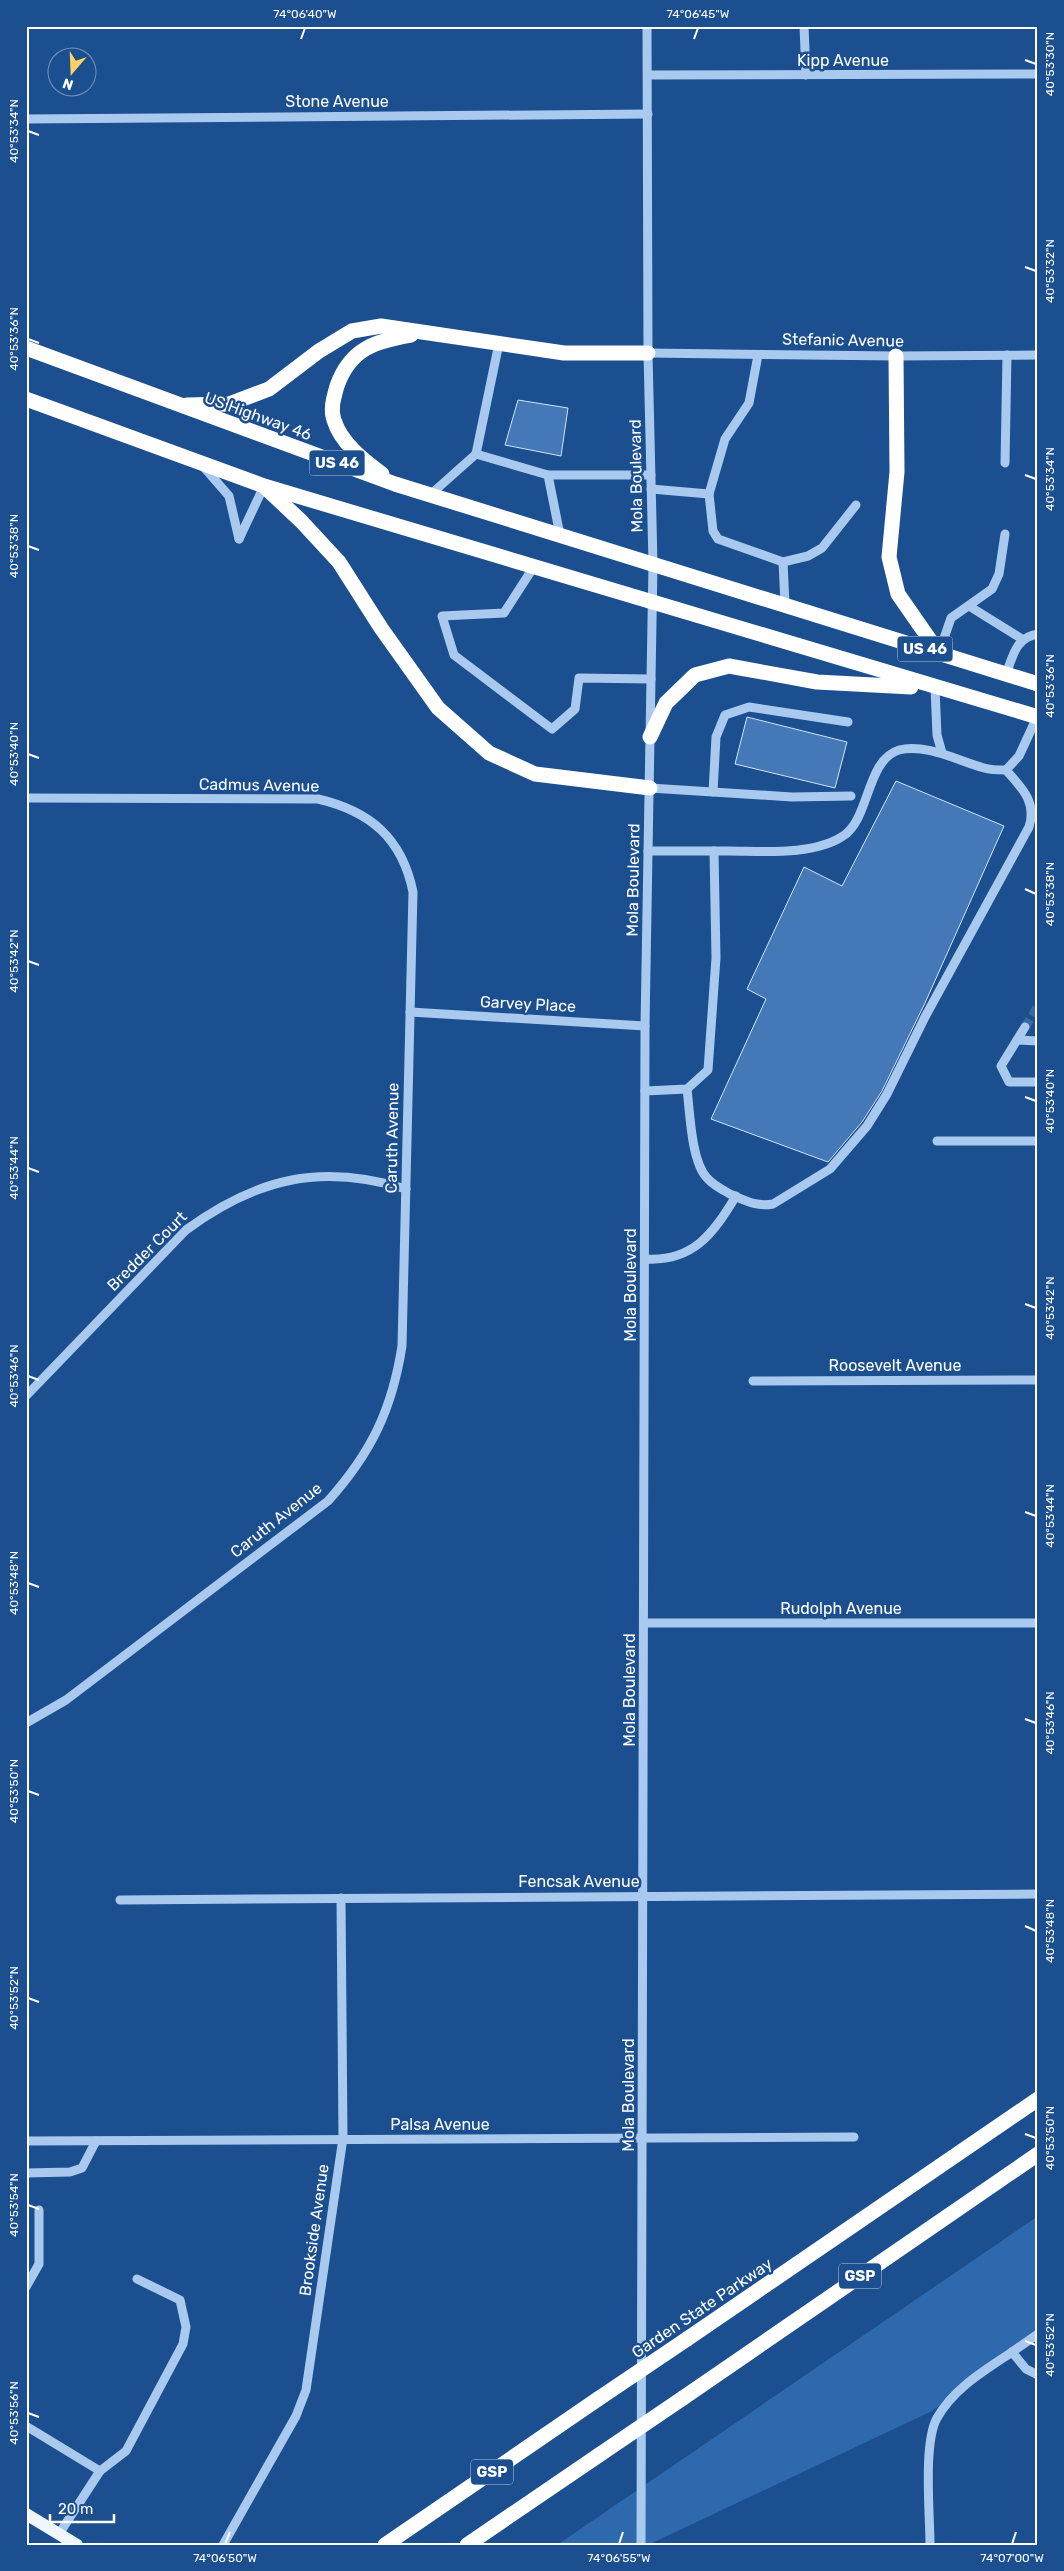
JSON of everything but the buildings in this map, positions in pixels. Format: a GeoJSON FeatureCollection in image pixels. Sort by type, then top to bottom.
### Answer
{"type":"FeatureCollection","features":[{"type":"Feature","properties":{"kind":"highway"},"geometry":{"type":"LineString","coordinates":[[176,405],[229,404],[269,389],[319,351],[352,331],[381,326],[564,353],[648,353]]}},
{"type":"Feature","properties":{"kind":"highway"},"geometry":{"type":"LineString","coordinates":[[395,484],[361,459],[343,438],[333,419],[332,400],[347,365],[358,353],[382,340],[426,333]]}},
{"type":"Feature","properties":{"kind":"highway","name":"US Highway 46"},"geometry":{"type":"LineString","coordinates":[[26,348],[176,405],[395,484],[653,564]]}},
{"type":"Feature","properties":{"kind":"highway"},"geometry":{"type":"LineString","coordinates":[[896,356],[897,472],[889,557],[898,594],[939,654]]}},
{"type":"Feature","properties":{"kind":"highway","name":"US 46"},"geometry":{"type":"LineString","coordinates":[[26,399],[264,486],[533,568],[1037,717]]}},
{"type":"Feature","properties":{"kind":"highway"},"geometry":{"type":"LineString","coordinates":[[264,486],[301,521],[339,562],[381,628],[438,708],[489,753],[535,774],[650,788]]}},
{"type":"Feature","properties":{"kind":"highway","name":"US 46"},"geometry":{"type":"LineString","coordinates":[[653,564],[1038,684]]}},
{"type":"Feature","properties":{"kind":"highway"},"geometry":{"type":"LineString","coordinates":[[650,737],[666,703],[695,675],[729,666],[817,682],[935,688]]}},
{"type":"Feature","properties":{"kind":"highway","name":"Garden State Parkway"},"geometry":{"type":"LineString","coordinates":[[385,2545],[1038,2099]]}},
{"type":"Feature","properties":{"kind":"highway","name":"GSP"},"geometry":{"type":"LineString","coordinates":[[467,2545],[1038,2154]]}},
{"type":"Feature","properties":{"kind":"main road"},"geometry":{"type":"LineString","coordinates":[[26,2514],[77,2545]]}},
{"type":"Feature","properties":{"kind":"street","name":"Mola Boulevard"},"geometry":{"type":"LineString","coordinates":[[641,2545],[645,1026],[653,564],[648,353],[647,26]]}},
{"type":"Feature","properties":{"kind":"street"},"geometry":{"type":"LineString","coordinates":[[804,26],[806,75]]}},
{"type":"Feature","properties":{"kind":"street","name":"Kipp Avenue"},"geometry":{"type":"LineString","coordinates":[[648,75],[1038,74]]}},
{"type":"Feature","properties":{"kind":"street","name":"Stone Avenue"},"geometry":{"type":"LineString","coordinates":[[26,119],[648,114]]}},
{"type":"Feature","properties":{"kind":"street"},"geometry":{"type":"LineString","coordinates":[[430,495],[476,454],[499,343]]}},
{"type":"Feature","properties":{"kind":"street","name":"Stefanic Avenue"},"geometry":{"type":"LineString","coordinates":[[648,353],[896,356],[1038,355]]}},
{"type":"Feature","properties":{"kind":"street"},"geometry":{"type":"LineString","coordinates":[[758,355],[750,403],[725,439],[709,494],[715,537],[784,562],[815,553],[828,543],[856,505]]}},
{"type":"Feature","properties":{"kind":"street"},"geometry":{"type":"LineString","coordinates":[[1004,463],[1007,355]]}},
{"type":"Feature","properties":{"kind":"street"},"geometry":{"type":"LineString","coordinates":[[476,454],[548,475],[651,475]]}},
{"type":"Feature","properties":{"kind":"street"},"geometry":{"type":"LineString","coordinates":[[201,464],[229,496],[239,539],[264,486]]}},
{"type":"Feature","properties":{"kind":"street"},"geometry":{"type":"LineString","coordinates":[[548,475],[560,535]]}},
{"type":"Feature","properties":{"kind":"street"},"geometry":{"type":"LineString","coordinates":[[651,489],[709,494]]}},
{"type":"Feature","properties":{"kind":"street"},"geometry":{"type":"LineString","coordinates":[[939,654],[951,618],[992,589],[999,574],[1005,534]]}},
{"type":"Feature","properties":{"kind":"street"},"geometry":{"type":"LineString","coordinates":[[784,562],[785,604]]}},
{"type":"Feature","properties":{"kind":"street"},"geometry":{"type":"LineString","coordinates":[[533,568],[504,613],[442,616],[454,654],[552,729],[575,708],[579,678],[651,679]]}},
{"type":"Feature","properties":{"kind":"street"},"geometry":{"type":"LineString","coordinates":[[969,606],[1022,639]]}},
{"type":"Feature","properties":{"kind":"street"},"geometry":{"type":"LineString","coordinates":[[1006,674],[1017,645],[1022,639],[1038,634]]}},
{"type":"Feature","properties":{"kind":"street"},"geometry":{"type":"LineString","coordinates":[[935,688],[937,735],[942,753]]}},
{"type":"Feature","properties":{"kind":"street"},"geometry":{"type":"LineString","coordinates":[[713,792],[716,737],[725,715],[748,707],[848,722]]}},
{"type":"Feature","properties":{"kind":"street"},"geometry":{"type":"LineString","coordinates":[[1006,770],[1019,756],[1037,717]]}},
{"type":"Feature","properties":{"kind":"street"},"geometry":{"type":"LineString","coordinates":[[648,851],[798,851],[843,836],[854,823],[879,768],[886,758],[902,750],[942,753],[985,768],[1006,770],[1030,800],[1032,810],[1029,827],[926,1017],[880,1108],[830,1169],[812,1182],[773,1204],[758,1205],[717,1187],[706,1177],[700,1167],[696,1153],[687,1089]]}},
{"type":"Feature","properties":{"kind":"street"},"geometry":{"type":"LineString","coordinates":[[650,788],[792,797],[851,796]]}},
{"type":"Feature","properties":{"kind":"street","name":"Cadmus Avenue"},"geometry":{"type":"LineString","coordinates":[[26,798],[318,799],[343,805],[370,820],[388,836],[400,855],[413,892],[410,1012]]}},
{"type":"Feature","properties":{"kind":"street"},"geometry":{"type":"LineString","coordinates":[[645,1091],[687,1089],[708,1070],[716,958],[714,851]]}},
{"type":"Feature","properties":{"kind":"street","name":"Garvey Place"},"geometry":{"type":"LineString","coordinates":[[410,1012],[645,1026]]}},
{"type":"Feature","properties":{"kind":"street","name":"Caruth Avenue"},"geometry":{"type":"LineString","coordinates":[[26,1723],[66,1700],[328,1501],[350,1477],[369,1448],[378,1431],[396,1380],[402,1346],[410,1012]]}},
{"type":"Feature","properties":{"kind":"street"},"geometry":{"type":"LineString","coordinates":[[1025,1027],[1001,1066],[1009,1082],[1038,1082]]}},
{"type":"Feature","properties":{"kind":"street"},"geometry":{"type":"LineString","coordinates":[[1017,1040],[1038,1041]]}},
{"type":"Feature","properties":{"kind":"street"},"geometry":{"type":"LineString","coordinates":[[938,1141],[1038,1141]]}},
{"type":"Feature","properties":{"kind":"street","name":"Bredder Court"},"geometry":{"type":"LineString","coordinates":[[26,1396],[186,1230],[214,1210],[248,1192],[281,1182],[316,1176],[346,1176],[381,1181],[406,1189]]}},
{"type":"Feature","properties":{"kind":"street"},"geometry":{"type":"LineString","coordinates":[[645,1259],[673,1258],[696,1247],[720,1223],[736,1196]]}},
{"type":"Feature","properties":{"kind":"street","name":"Roosevelt Avenue"},"geometry":{"type":"LineString","coordinates":[[753,1381],[1038,1380]]}},
{"type":"Feature","properties":{"kind":"street","name":"Rudolph Avenue"},"geometry":{"type":"LineString","coordinates":[[644,1624],[1038,1622]]}},
{"type":"Feature","properties":{"kind":"street","name":"Fencsak Avenue"},"geometry":{"type":"LineString","coordinates":[[120,1900],[643,1895],[1038,1894]]}},
{"type":"Feature","properties":{"kind":"street","name":"Brookside Avenue"},"geometry":{"type":"LineString","coordinates":[[223,2545],[296,2416],[306,2390],[343,2138],[341,1898]]}},
{"type":"Feature","properties":{"kind":"street","name":"Palsa Avenue"},"geometry":{"type":"LineString","coordinates":[[26,2141],[854,2137]]}},
{"type":"Feature","properties":{"kind":"street"},"geometry":{"type":"LineString","coordinates":[[26,2173],[70,2172],[82,2168],[96,2141]]}},
{"type":"Feature","properties":{"kind":"street"},"geometry":{"type":"LineString","coordinates":[[26,2287],[39,2264],[40,2210]]}},
{"type":"Feature","properties":{"kind":"street"},"geometry":{"type":"LineString","coordinates":[[59,2534],[100,2471],[126,2451],[184,2344],[186,2326],[180,2300],[137,2279]]}},
{"type":"Feature","properties":{"kind":"street"},"geometry":{"type":"LineString","coordinates":[[930,2545],[929,2444],[936,2420],[948,2402],[968,2382],[1038,2334]]}},
{"type":"Feature","properties":{"kind":"street"},"geometry":{"type":"LineString","coordinates":[[1012,2352],[1026,2369],[1038,2375]]}},
{"type":"Feature","properties":{"kind":"street"},"geometry":{"type":"LineString","coordinates":[[26,2426],[100,2471]]}},
{"type":"Feature","properties":{"kind":"shaded area"},"geometry":{"type":"Polygon","coordinates":[[[1038,2216],[1038,2337],[932,2411],[648,2545],[557,2545],[1038,2216]]]}},
{"type":"Feature","properties":{"kind":"tunnel"},"geometry":{"type":"LineString","coordinates":[[1025,1027],[1038,1006]]}}]}
